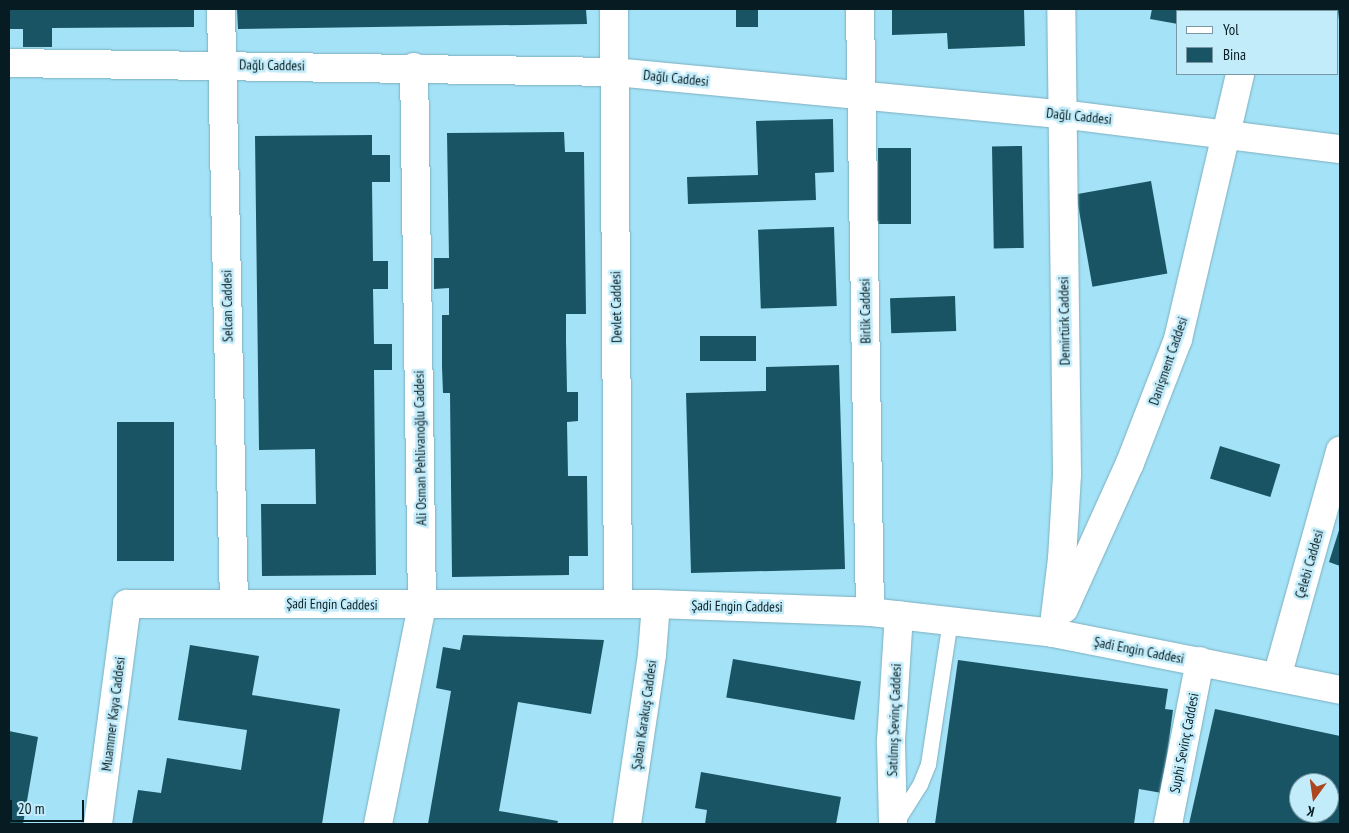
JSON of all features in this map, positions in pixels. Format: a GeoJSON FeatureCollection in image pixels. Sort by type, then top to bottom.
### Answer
{"type":"FeatureCollection","features":[{"type":"Feature","properties":{"kind":"street","name":"Selcan Caddesi"},"geometry":{"type":"LineString","coordinates":[[221,9],[234,602]]}},
{"type":"Feature","properties":{"kind":"street","name":"Devlet Caddesi"},"geometry":{"type":"LineString","coordinates":[[614,9],[618,604]]}},
{"type":"Feature","properties":{"kind":"street","name":"Birlik Caddesi"},"geometry":{"type":"LineString","coordinates":[[860,9],[870,612]]}},
{"type":"Feature","properties":{"kind":"street","name":"Demirtürk Caddesi"},"geometry":{"type":"LineString","coordinates":[[1052,633],[1062,559],[1067,474],[1061,9]]}},
{"type":"Feature","properties":{"kind":"street","name":"Dağlı Caddesi"},"geometry":{"type":"LineString","coordinates":[[9,62],[614,72],[1061,114],[1340,149]]}},
{"type":"Feature","properties":{"kind":"street","name":"Ali Osman Pehlivanoğlu Caddesi"},"geometry":{"type":"LineString","coordinates":[[378,824],[422,605],[414,68]]}},
{"type":"Feature","properties":{"kind":"street","name":"Danişment Caddesi"},"geometry":{"type":"LineString","coordinates":[[1052,633],[1130,463],[1178,339],[1240,75]]}},
{"type":"Feature","properties":{"kind":"street","name":"Çelebi Caddesi"},"geometry":{"type":"LineString","coordinates":[[1277,677],[1340,451]]}},
{"type":"Feature","properties":{"kind":"street","name":"Şadi Engin Caddesi"},"geometry":{"type":"LineString","coordinates":[[128,604],[234,602],[422,605],[656,604],[870,612],[1052,633],[1340,690]]}},
{"type":"Feature","properties":{"kind":"street","name":"Muammer Kaya Caddesi"},"geometry":{"type":"LineString","coordinates":[[98,824],[128,604]]}},
{"type":"Feature","properties":{"kind":"street","name":"Şaban Karakuş Caddesi"},"geometry":{"type":"LineString","coordinates":[[627,824],[652,654],[656,604]]}},
{"type":"Feature","properties":{"kind":"street","name":"Satılmış Sevinç Caddesi"},"geometry":{"type":"LineString","coordinates":[[894,824],[891,741],[899,615]]}},
{"type":"Feature","properties":{"kind":"street","name":"Suphi Sevinç Caddesi"},"geometry":{"type":"LineString","coordinates":[[1168,824],[1200,661]]}},
{"type":"Feature","properties":{"kind":"lane"},"geometry":{"type":"LineString","coordinates":[[894,824],[920,784],[928,764],[950,622]]}},
{"type":"Feature","properties":{"kind":"shaded area"},"geometry":{"type":"Polygon","coordinates":[[[9,9],[1340,9],[1340,824],[9,824],[9,9]]]}},
{"type":"Feature","properties":{"kind":"building"},"geometry":{"type":"Polygon","coordinates":[[[9,9],[194,9],[194,27],[52,28],[52,47],[23,47],[23,29],[9,29],[9,9]]]}},
{"type":"Feature","properties":{"kind":"building"},"geometry":{"type":"Polygon","coordinates":[[[237,9],[586,9],[587,24],[238,29],[237,9]]]}},
{"type":"Feature","properties":{"kind":"building"},"geometry":{"type":"Polygon","coordinates":[[[736,9],[758,9],[758,27],[736,27],[736,9]]]}},
{"type":"Feature","properties":{"kind":"building"},"geometry":{"type":"Polygon","coordinates":[[[892,9],[1024,9],[1025,46],[948,49],[947,33],[892,35],[892,9]]]}},
{"type":"Feature","properties":{"kind":"building"},"geometry":{"type":"Polygon","coordinates":[[[1152,9],[1210,9],[1176,10],[1176,24],[1150,19],[1152,9]]]}},
{"type":"Feature","properties":{"kind":"building"},"geometry":{"type":"Polygon","coordinates":[[[1340,9],[1340,29],[1339,10],[1284,10],[1340,9]]]}},
{"type":"Feature","properties":{"kind":"building"},"geometry":{"type":"Polygon","coordinates":[[[833,119],[834,172],[815,173],[816,200],[688,204],[687,177],[758,175],[756,121],[833,119]]]}},
{"type":"Feature","properties":{"kind":"building"},"geometry":{"type":"Polygon","coordinates":[[[564,132],[565,152],[584,152],[586,314],[566,314],[566,341],[567,392],[578,392],[578,421],[567,422],[568,476],[587,476],[588,556],[569,556],[569,575],[452,577],[450,393],[443,393],[442,367],[442,315],[449,315],[449,288],[434,289],[434,258],[449,258],[447,133],[564,132]]]}},
{"type":"Feature","properties":{"kind":"building"},"geometry":{"type":"Polygon","coordinates":[[[372,135],[372,155],[390,155],[390,182],[372,182],[373,261],[388,261],[388,289],[373,289],[374,344],[392,344],[392,370],[374,370],[376,575],[262,576],[261,504],[316,504],[315,449],[259,450],[255,136],[372,135]]]}},
{"type":"Feature","properties":{"kind":"building"},"geometry":{"type":"Polygon","coordinates":[[[1022,146],[1024,248],[994,249],[992,147],[1022,146]]]}},
{"type":"Feature","properties":{"kind":"building"},"geometry":{"type":"Polygon","coordinates":[[[878,148],[911,148],[911,224],[878,224],[878,148]]]}},
{"type":"Feature","properties":{"kind":"building"},"geometry":{"type":"Polygon","coordinates":[[[1151,181],[1167,274],[1092,287],[1076,194],[1151,181]]]}},
{"type":"Feature","properties":{"kind":"building"},"geometry":{"type":"Polygon","coordinates":[[[834,227],[837,306],[761,309],[758,230],[834,227]]]}},
{"type":"Feature","properties":{"kind":"building"},"geometry":{"type":"Polygon","coordinates":[[[955,296],[956,331],[891,333],[890,298],[955,296]]]}},
{"type":"Feature","properties":{"kind":"building"},"geometry":{"type":"Polygon","coordinates":[[[700,336],[756,336],[756,361],[700,361],[700,336]]]}},
{"type":"Feature","properties":{"kind":"building"},"geometry":{"type":"Polygon","coordinates":[[[839,365],[845,569],[691,573],[686,393],[766,391],[766,367],[839,365]]]}},
{"type":"Feature","properties":{"kind":"building"},"geometry":{"type":"Polygon","coordinates":[[[117,422],[174,422],[174,561],[117,561],[117,422]]]}},
{"type":"Feature","properties":{"kind":"building"},"geometry":{"type":"Polygon","coordinates":[[[1220,446],[1280,464],[1270,497],[1210,479],[1220,446]]]}},
{"type":"Feature","properties":{"kind":"building"},"geometry":{"type":"Polygon","coordinates":[[[1340,527],[1340,566],[1329,562],[1340,527]]]}},
{"type":"Feature","properties":{"kind":"building"},"geometry":{"type":"Polygon","coordinates":[[[463,635],[604,640],[591,714],[518,702],[499,811],[558,821],[557,824],[428,824],[451,691],[436,688],[443,647],[460,650],[463,635]]]}},
{"type":"Feature","properties":{"kind":"building"},"geometry":{"type":"Polygon","coordinates":[[[190,645],[259,656],[252,695],[340,709],[322,824],[132,824],[138,790],[161,793],[167,758],[241,770],[247,730],[178,720],[190,645]]]}},
{"type":"Feature","properties":{"kind":"building"},"geometry":{"type":"Polygon","coordinates":[[[733,659],[861,682],[854,720],[726,697],[733,659]]]}},
{"type":"Feature","properties":{"kind":"building"},"geometry":{"type":"Polygon","coordinates":[[[958,660],[1168,689],[1165,709],[1173,710],[1162,793],[1139,789],[1134,824],[935,824],[958,660]]]}},
{"type":"Feature","properties":{"kind":"building"},"geometry":{"type":"Polygon","coordinates":[[[1215,709],[1340,736],[1340,824],[1189,824],[1215,709]]]}},
{"type":"Feature","properties":{"kind":"building"},"geometry":{"type":"Polygon","coordinates":[[[9,731],[38,737],[23,824],[9,824],[9,731]]]}},
{"type":"Feature","properties":{"kind":"building"},"geometry":{"type":"Polygon","coordinates":[[[701,772],[841,797],[836,824],[705,824],[707,810],[695,808],[701,772]]]}}]}
